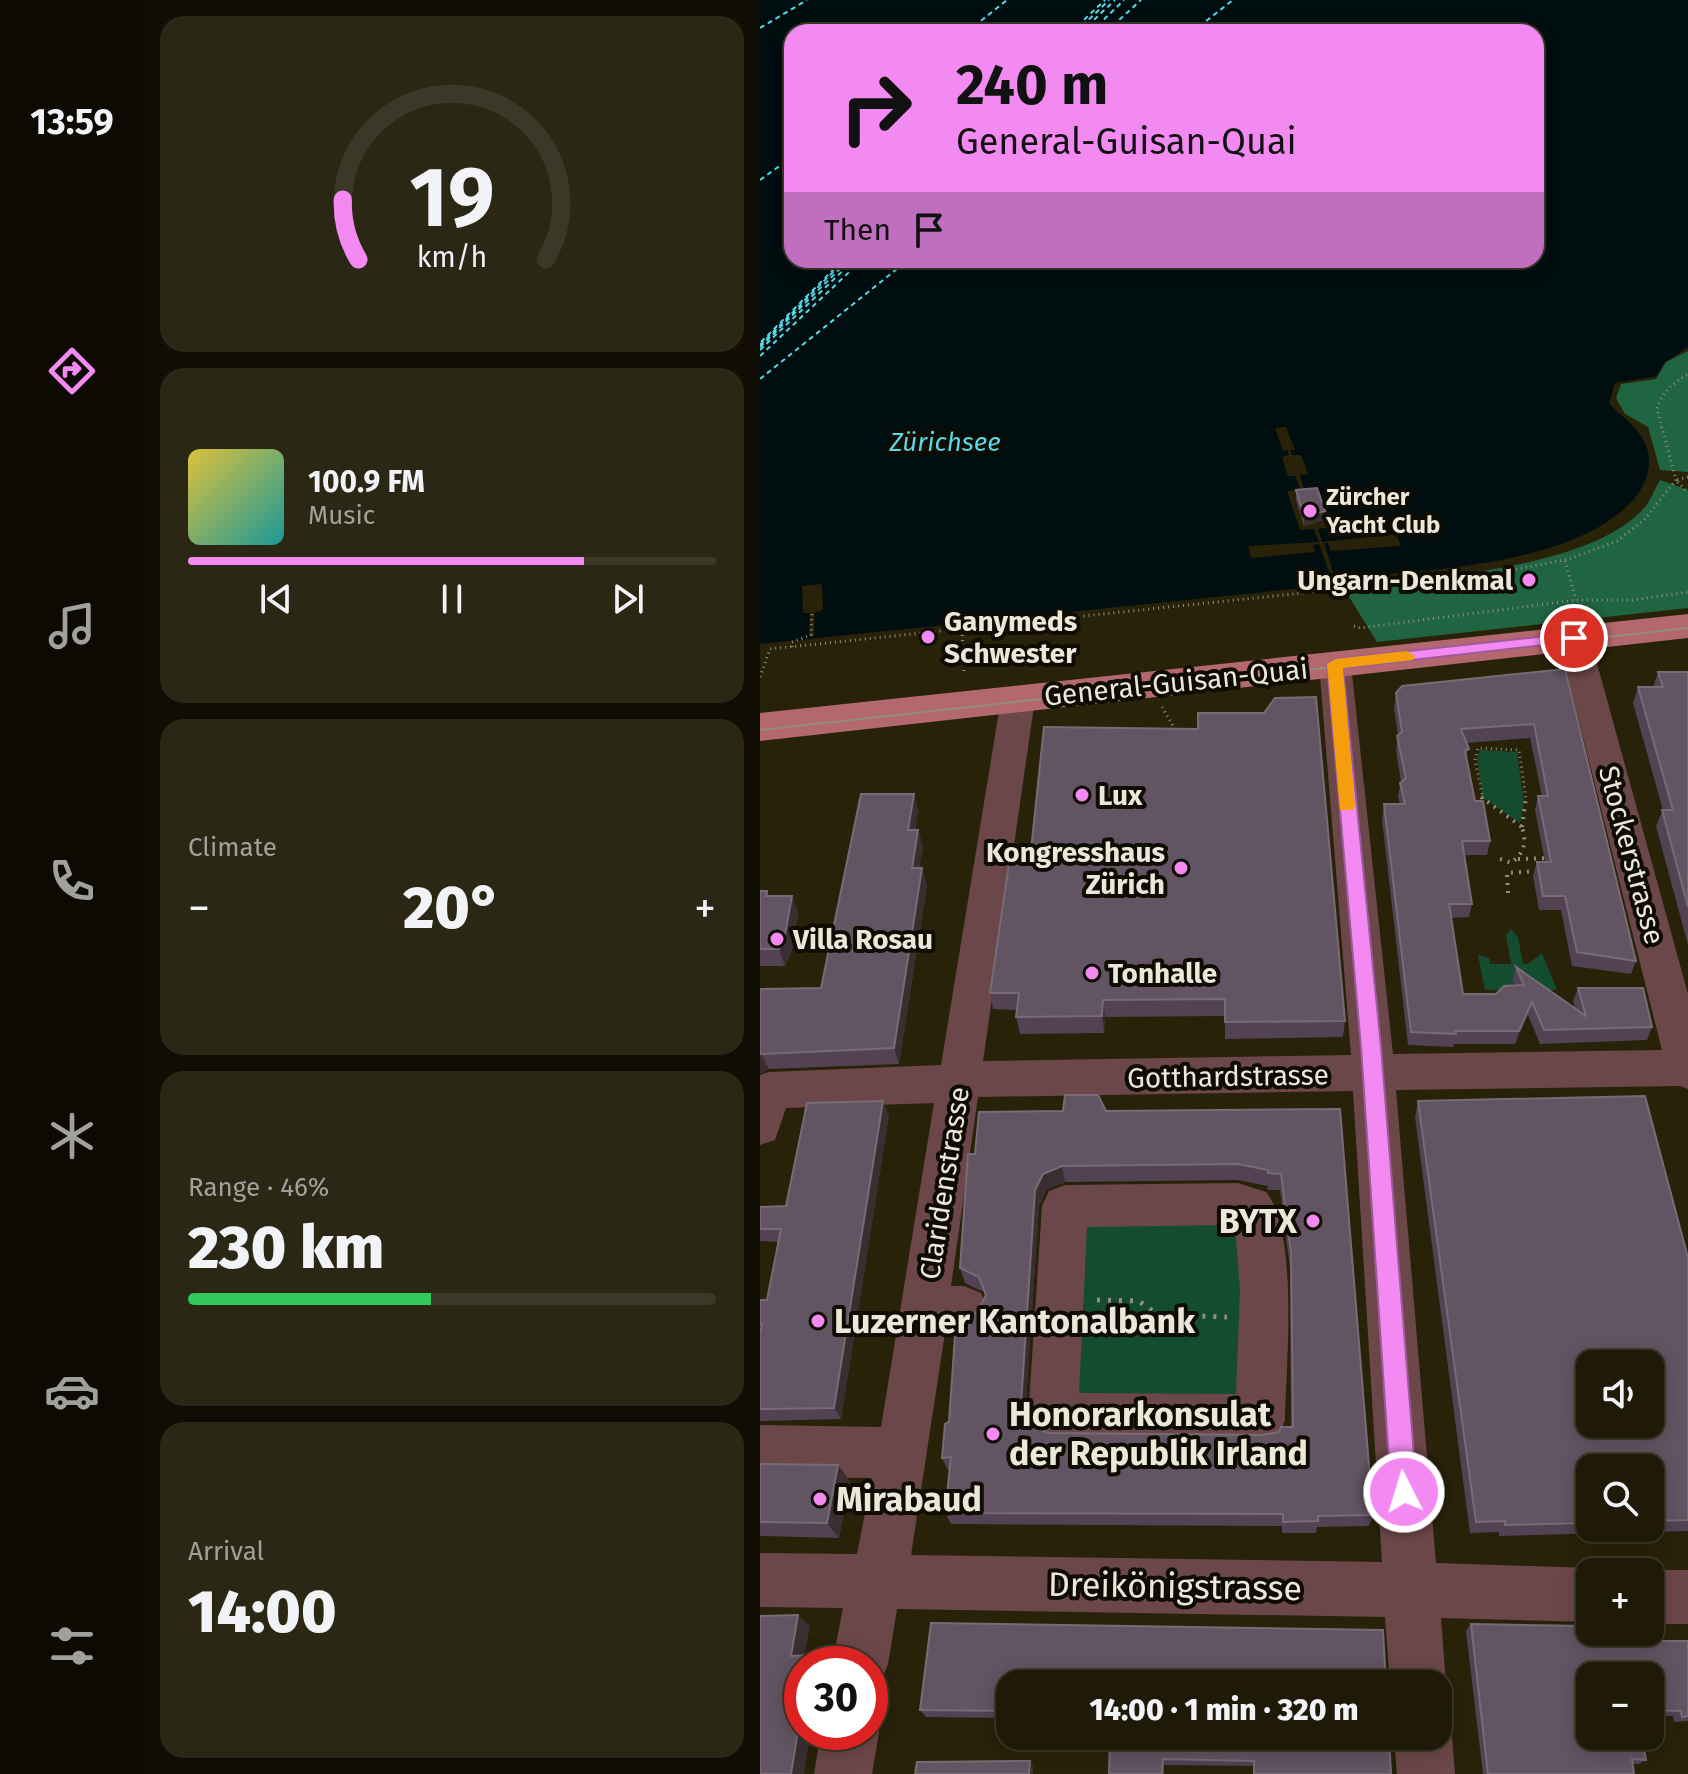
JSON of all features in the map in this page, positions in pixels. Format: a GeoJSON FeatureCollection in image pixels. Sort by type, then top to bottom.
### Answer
{"type":"FeatureCollection","features":[{"type":"Feature","properties":{"kind":"main road","name":"General-Guisan-Quai"},"geometry":{"type":"LineString","coordinates":[[760,727],[1688,626]]}},
{"type":"Feature","properties":{"kind":"street","name":"Stockerstrasse"},"geometry":{"type":"LineString","coordinates":[[1574,638],[1642,834],[1688,1069]]}},
{"type":"Feature","properties":{"kind":"street"},"geometry":{"type":"LineString","coordinates":[[1335,664],[1372,1073],[1417,1670]]}},
{"type":"Feature","properties":{"kind":"street","name":"Claridenstrasse"},"geometry":{"type":"LineString","coordinates":[[864,1646],[890,1532],[903,1453],[944,1310],[961,1080],[1018,699]]}},
{"type":"Feature","properties":{"kind":"street","name":"Gotthardstrasse"},"geometry":{"type":"LineString","coordinates":[[760,1126],[769,1090],[931,1085],[961,1080],[1688,1069]]}},
{"type":"Feature","properties":{"kind":"street"},"geometry":{"type":"LineString","coordinates":[[1238,1204],[1250,1207],[1257,1216],[1264,1291],[1262,1318],[1260,1420],[1053,1418],[1054,1305],[1065,1206],[1238,1204]]}},
{"type":"Feature","properties":{"kind":"street"},"geometry":{"type":"LineString","coordinates":[[760,1451],[903,1453]]}},
{"type":"Feature","properties":{"kind":"street","name":"Dreikönigstrasse"},"geometry":{"type":"LineString","coordinates":[[760,1580],[1576,1595]]}},
{"type":"Feature","properties":{"kind":"street"},"geometry":{"type":"LineString","coordinates":[[1664,1597],[1688,1597]]}},
{"type":"Feature","properties":{"kind":"street"},"geometry":{"type":"LineString","coordinates":[[843,1774],[847,1750]]}},
{"type":"Feature","properties":{"kind":"street"},"geometry":{"type":"LineString","coordinates":[[1424,1750],[1426,1774]]}},
{"type":"Feature","properties":{"kind":"path"},"geometry":{"type":"LineString","coordinates":[[1688,374],[1665,390],[1655,410],[1675,460],[1676,480],[1688,493]]}},
{"type":"Feature","properties":{"kind":"path"},"geometry":{"type":"LineString","coordinates":[[760,677],[770,649],[1355,589],[1502,572],[1565,561],[1595,551],[1631,531],[1676,480],[1688,477]]}},
{"type":"Feature","properties":{"kind":"path"},"geometry":{"type":"LineString","coordinates":[[1565,561],[1576,600]]}},
{"type":"Feature","properties":{"kind":"path"},"geometry":{"type":"LineString","coordinates":[[1354,626],[1360,628],[1439,620],[1576,600],[1633,600],[1688,592]]}},
{"type":"Feature","properties":{"kind":"path"},"geometry":{"type":"LineString","coordinates":[[792,647],[792,642],[811,635],[812,612]]}},
{"type":"Feature","properties":{"kind":"path"},"geometry":{"type":"LineString","coordinates":[[962,630],[964,671]]}},
{"type":"Feature","properties":{"kind":"path"},"geometry":{"type":"LineString","coordinates":[[1167,715],[1177,734]]}},
{"type":"Feature","properties":{"kind":"path"},"geometry":{"type":"LineString","coordinates":[[1518,859],[1526,841],[1522,827],[1526,799],[1519,750],[1478,748],[1475,760],[1481,798],[1522,827]]}},
{"type":"Feature","properties":{"kind":"path"},"geometry":{"type":"LineString","coordinates":[[1500,859],[1511,863],[1518,859],[1560,857]]}},
{"type":"Feature","properties":{"kind":"path"},"geometry":{"type":"LineString","coordinates":[[1508,893],[1507,873],[1549,871]]}},
{"type":"Feature","properties":{"kind":"path"},"geometry":{"type":"LineString","coordinates":[[1054,1305],[1139,1301],[1158,1315],[1262,1318]]}},
{"type":"Feature","properties":{"kind":"green space"},"geometry":{"type":"Polygon","coordinates":[[[1688,351],[1688,472],[1660,470],[1648,427],[1625,414],[1616,398],[1621,384],[1656,379],[1666,362],[1688,351]]]}},
{"type":"Feature","properties":{"kind":"green space"},"geometry":{"type":"Polygon","coordinates":[[[1660,480],[1688,490],[1688,608],[1377,642],[1343,587],[1504,567],[1547,558],[1586,545],[1620,528],[1645,507],[1660,480]]]}},
{"type":"Feature","properties":{"kind":"green space"},"geometry":{"type":"Polygon","coordinates":[[[1480,750],[1517,752],[1524,803],[1520,823],[1483,798],[1477,758],[1480,750]]]}},
{"type":"Feature","properties":{"kind":"green space"},"geometry":{"type":"Polygon","coordinates":[[[1511,929],[1518,937],[1523,964],[1528,964],[1542,953],[1557,990],[1485,990],[1478,955],[1489,958],[1490,964],[1511,964],[1506,935],[1511,929]]]}},
{"type":"Feature","properties":{"kind":"green space"},"geometry":{"type":"Polygon","coordinates":[[[1239,1222],[1243,1398],[1074,1394],[1083,1224],[1239,1222]]]}},
{"type":"Feature","properties":{"kind":"water","name":"Zürichsee"},"geometry":{"type":"Polygon","coordinates":[[[760,0],[1688,0],[1688,347],[1664,363],[1657,376],[1615,383],[1609,403],[1642,437],[1648,451],[1649,466],[1638,494],[1605,523],[1570,541],[1529,554],[1440,569],[1317,580],[1312,585],[760,644],[760,0]]]}},
{"type":"Feature","properties":{"kind":"pier"},"geometry":{"type":"Polygon","coordinates":[[[1286,427],[1295,450],[1290,450],[1292,455],[1301,455],[1308,474],[1300,475],[1304,489],[1318,488],[1333,527],[1318,529],[1322,542],[1396,534],[1401,546],[1331,551],[1328,543],[1324,543],[1334,575],[1330,575],[1319,544],[1313,545],[1315,552],[1251,558],[1248,546],[1319,542],[1314,529],[1300,530],[1287,491],[1300,489],[1295,476],[1288,476],[1282,457],[1289,455],[1287,450],[1283,451],[1275,428],[1286,427]]]}},
{"type":"Feature","properties":{"kind":"pier"},"geometry":{"type":"Polygon","coordinates":[[[822,584],[823,610],[815,612],[814,636],[809,637],[810,613],[803,613],[802,586],[822,584]]]}},
{"type":"Feature","properties":{"kind":"building"},"geometry":{"type":"Polygon","coordinates":[[[1317,488],[1325,511],[1304,516],[1296,490],[1317,488]]]}},
{"type":"Feature","properties":{"kind":"building"},"geometry":{"type":"Polygon","coordinates":[[[1565,669],[1636,961],[1577,952],[1565,896],[1543,896],[1537,862],[1551,862],[1538,796],[1548,796],[1534,724],[1461,729],[1469,749],[1465,751],[1475,801],[1483,801],[1490,841],[1462,841],[1472,904],[1449,904],[1463,994],[1496,994],[1504,986],[1524,985],[1516,967],[1586,1016],[1578,988],[1643,988],[1652,1027],[1544,1030],[1532,1002],[1519,1031],[1455,1031],[1456,1034],[1411,1032],[1384,804],[1405,804],[1400,783],[1406,778],[1397,736],[1402,732],[1396,693],[1402,686],[1565,669]]]}},
{"type":"Feature","properties":{"kind":"building"},"geometry":{"type":"Polygon","coordinates":[[[1658,672],[1688,672],[1688,907],[1662,810],[1673,810],[1638,687],[1663,687],[1658,672]]]}},
{"type":"Feature","properties":{"kind":"building","name":"Kongresshaus Zürich"},"geometry":{"type":"Polygon","coordinates":[[[1316,697],[1345,1021],[1225,1022],[1225,999],[1103,1000],[1102,1016],[1016,1017],[1019,993],[990,993],[1011,850],[1031,850],[1044,727],[1198,729],[1198,713],[1264,713],[1275,698],[1316,697]]]}},
{"type":"Feature","properties":{"kind":"building"},"geometry":{"type":"Polygon","coordinates":[[[861,794],[914,794],[908,830],[918,830],[912,868],[922,868],[894,1048],[760,1054],[760,989],[821,988],[861,794]]]}},
{"type":"Feature","properties":{"kind":"building"},"geometry":{"type":"Polygon","coordinates":[[[760,891],[767,891],[766,896],[792,896],[779,949],[760,949],[760,891]]]}},
{"type":"Feature","properties":{"kind":"building"},"geometry":{"type":"Polygon","coordinates":[[[1065,1095],[1098,1095],[1106,1111],[1340,1109],[1373,1515],[1318,1516],[1318,1521],[1283,1522],[1283,1514],[945,1513],[951,1457],[942,1458],[945,1424],[949,1422],[956,1321],[977,1313],[986,1295],[979,1277],[960,1268],[968,1154],[975,1154],[979,1112],[1063,1111],[1065,1095]],[[1238,1164],[1062,1166],[1043,1174],[1035,1190],[1021,1405],[1030,1426],[1049,1433],[1261,1435],[1279,1432],[1281,1427],[1293,1427],[1291,1252],[1281,1174],[1268,1173],[1268,1170],[1238,1164]]]}},
{"type":"Feature","properties":{"kind":"building"},"geometry":{"type":"Polygon","coordinates":[[[1645,1096],[1688,1258],[1688,1520],[1664,1521],[1664,1454],[1576,1454],[1576,1523],[1505,1525],[1505,1521],[1476,1522],[1418,1101],[1645,1096]]]}},
{"type":"Feature","properties":{"kind":"building"},"geometry":{"type":"Polygon","coordinates":[[[883,1101],[834,1408],[760,1409],[760,1300],[767,1300],[781,1229],[760,1229],[760,1207],[786,1206],[807,1103],[883,1101]]]}},
{"type":"Feature","properties":{"kind":"building"},"geometry":{"type":"Polygon","coordinates":[[[760,1464],[838,1465],[827,1523],[760,1522],[760,1464]]]}},
{"type":"Feature","properties":{"kind":"building"},"geometry":{"type":"Polygon","coordinates":[[[798,1615],[793,1646],[784,1646],[784,1750],[795,1750],[791,1774],[760,1774],[760,1616],[798,1615]]]}},
{"type":"Feature","properties":{"kind":"building"},"geometry":{"type":"Polygon","coordinates":[[[931,1623],[1383,1630],[1385,1670],[996,1670],[996,1711],[920,1710],[931,1623]]]}},
{"type":"Feature","properties":{"kind":"building"},"geometry":{"type":"Polygon","coordinates":[[[1471,1624],[1576,1626],[1576,1646],[1664,1646],[1664,1641],[1688,1641],[1688,1716],[1682,1717],[1681,1711],[1664,1710],[1664,1662],[1576,1662],[1576,1750],[1644,1750],[1646,1760],[1632,1759],[1634,1774],[1488,1774],[1471,1624]]]}},
{"type":"Feature","properties":{"kind":"building"},"geometry":{"type":"Polygon","coordinates":[[[1110,1750],[1390,1750],[1391,1774],[1254,1774],[1254,1761],[1163,1759],[1162,1774],[1109,1774],[1110,1750]]]}},
{"type":"Feature","properties":{"kind":"building"},"geometry":{"type":"Polygon","coordinates":[[[1030,1761],[1029,1774],[915,1774],[917,1762],[1030,1761]]]}},
{"type":"Feature","properties":{"kind":"ferry route"},"geometry":{"type":"LineString","coordinates":[[760,28],[807,0]]}},
{"type":"Feature","properties":{"kind":"ferry route"},"geometry":{"type":"LineString","coordinates":[[977,24],[1007,0]]}},
{"type":"Feature","properties":{"kind":"ferry route"},"geometry":{"type":"LineString","coordinates":[[1080,24],[1105,0]]}},
{"type":"Feature","properties":{"kind":"ferry route"},"geometry":{"type":"LineString","coordinates":[[1084,24],[1109,0]]}},
{"type":"Feature","properties":{"kind":"ferry route"},"geometry":{"type":"LineString","coordinates":[[1090,24],[1115,0]]}},
{"type":"Feature","properties":{"kind":"ferry route"},"geometry":{"type":"LineString","coordinates":[[1099,24],[1124,0]]}},
{"type":"Feature","properties":{"kind":"ferry route"},"geometry":{"type":"LineString","coordinates":[[1115,24],[1141,0]]}},
{"type":"Feature","properties":{"kind":"ferry route"},"geometry":{"type":"LineString","coordinates":[[1202,24],[1233,0]]}},
{"type":"Feature","properties":{"kind":"ferry route"},"geometry":{"type":"LineString","coordinates":[[760,180],[784,163]]}},
{"type":"Feature","properties":{"kind":"ferry route"},"geometry":{"type":"LineString","coordinates":[[761,342],[835,268]]}},
{"type":"Feature","properties":{"kind":"ferry route"},"geometry":{"type":"LineString","coordinates":[[760,345],[837,268]]}},
{"type":"Feature","properties":{"kind":"ferry route"},"geometry":{"type":"LineString","coordinates":[[760,347],[841,268]]}},
{"type":"Feature","properties":{"kind":"ferry route"},"geometry":{"type":"LineString","coordinates":[[760,350],[846,268]]}},
{"type":"Feature","properties":{"kind":"ferry route"},"geometry":{"type":"LineString","coordinates":[[760,356],[854,268]]}},
{"type":"Feature","properties":{"kind":"ferry route"},"geometry":{"type":"LineString","coordinates":[[760,379],[898,268]]}},
{"type":"Feature","properties":{"kind":"tram line"},"geometry":{"type":"LineString","coordinates":[[760,730],[1688,628]]}},
{"type":"Feature","properties":{"kind":"slow traffic"},"geometry":{"type":"LineString","coordinates":[[1347,805],[1335,664],[1407,656]]}},
{"type":"Feature","properties":{"kind":"place","name":"Zürcher Yacht Club"},"geometry":{"type":"Point","coordinates":[1310,511]}},
{"type":"Feature","properties":{"kind":"place","name":"Ungarn-Denkmal"},"geometry":{"type":"Point","coordinates":[1529,580]}},
{"type":"Feature","properties":{"kind":"place","name":"Ganymeds Schwester"},"geometry":{"type":"Point","coordinates":[928,637]}},
{"type":"Feature","properties":{"kind":"place","name":"Lux"},"geometry":{"type":"Point","coordinates":[1082,795]}},
{"type":"Feature","properties":{"kind":"place","name":"Kongresshaus Zürich"},"geometry":{"type":"Point","coordinates":[1181,868]}},
{"type":"Feature","properties":{"kind":"place","name":"Villa Rosau"},"geometry":{"type":"Point","coordinates":[777,939]}},
{"type":"Feature","properties":{"kind":"place","name":"Tonhalle"},"geometry":{"type":"Point","coordinates":[1092,973]}},
{"type":"Feature","properties":{"kind":"place","name":"BYTX"},"geometry":{"type":"Point","coordinates":[1313,1221]}},
{"type":"Feature","properties":{"kind":"place","name":"Luzerner Kantonalbank"},"geometry":{"type":"Point","coordinates":[818,1321]}},
{"type":"Feature","properties":{"kind":"place","name":"Honorarkonsulat der Republik Irland"},"geometry":{"type":"Point","coordinates":[993,1434]}},
{"type":"Feature","properties":{"kind":"place","name":"Mirabaud"},"geometry":{"type":"Point","coordinates":[820,1499]}},
{"type":"Feature","properties":{"kind":"route"},"geometry":{"type":"LineString","coordinates":[[1404,1492],[1371,1047],[1353,882],[1335,664],[1574,638]]}}]}
